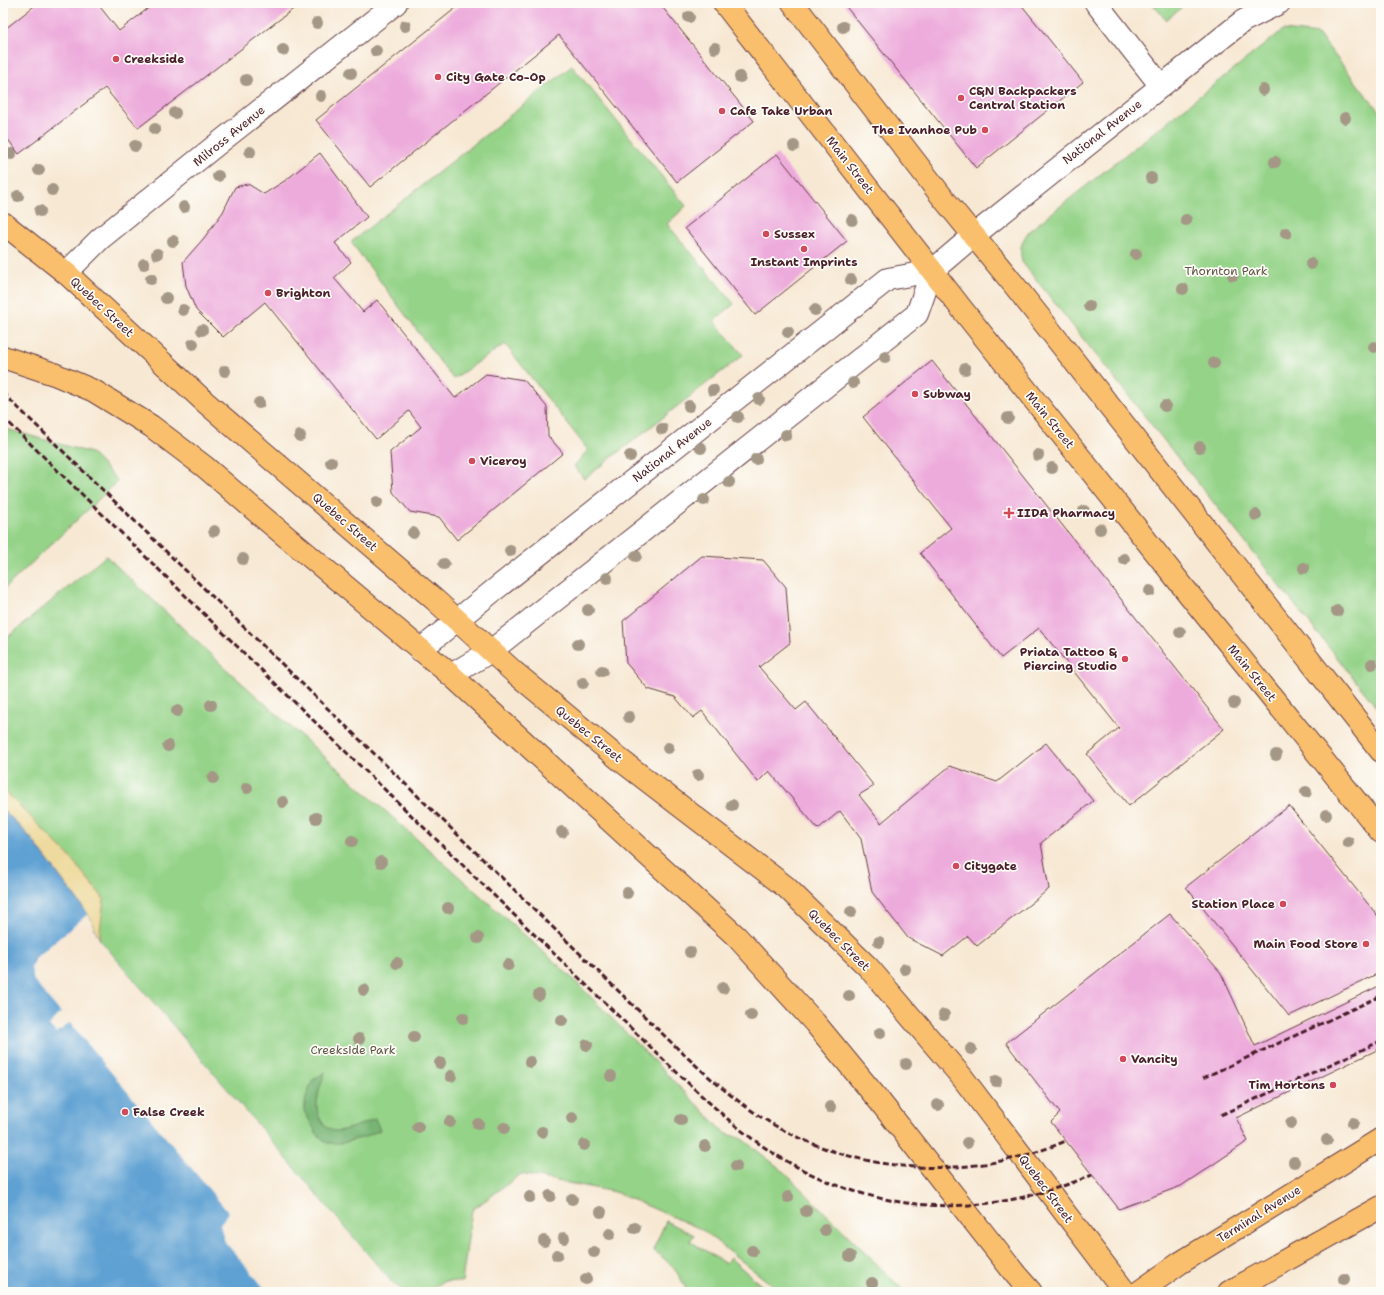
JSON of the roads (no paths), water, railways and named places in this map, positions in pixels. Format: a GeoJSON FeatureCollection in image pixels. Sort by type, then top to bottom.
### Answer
{"type":"FeatureCollection","features":[{"type":"Feature","properties":{"kind":"main road","name":"Main Street"},"geometry":{"type":"LineString","coordinates":[[724,3],[932,271],[1200,608],[1381,832]]}},
{"type":"Feature","properties":{"kind":"main road"},"geometry":{"type":"LineString","coordinates":[[792,3],[973,236],[1015,286],[1381,751]]}},
{"type":"Feature","properties":{"kind":"main road","name":"Quebec Street"},"geometry":{"type":"LineString","coordinates":[[3,223],[66,273],[206,402],[524,680],[619,759],[786,887],[868,967],[962,1077],[1125,1292]]}},
{"type":"Feature","properties":{"kind":"main road"},"geometry":{"type":"LineString","coordinates":[[3,357],[54,374],[94,391],[151,426],[205,467],[450,675],[737,937],[815,1023],[881,1103],[1031,1292]]}},
{"type":"Feature","properties":{"kind":"main road","name":"Terminal Avenue"},"geometry":{"type":"LineString","coordinates":[[1139,1292],[1180,1263],[1381,1139]]}},
{"type":"Feature","properties":{"kind":"main road"},"geometry":{"type":"LineString","coordinates":[[1229,1292],[1381,1208]]}},
{"type":"Feature","properties":{"kind":"street","name":"Milross Avenue"},"geometry":{"type":"LineString","coordinates":[[66,273],[100,240],[220,142],[396,3]]}},
{"type":"Feature","properties":{"kind":"street"},"geometry":{"type":"LineString","coordinates":[[1096,3],[1161,86]]}},
{"type":"Feature","properties":{"kind":"street","name":"National Avenue"},"geometry":{"type":"LineString","coordinates":[[420,650],[888,279],[932,271],[973,236],[1243,21],[1279,3]]}},
{"type":"Feature","properties":{"kind":"street"},"geometry":{"type":"LineString","coordinates":[[450,675],[491,651],[917,314],[932,271]]}},
{"type":"Feature","properties":{"kind":"water","name":"False Creek"},"geometry":{"type":"Polygon","coordinates":[[[3,809],[31,838],[88,914],[99,939],[393,1284],[405,1292],[3,1292],[3,809]]]}},
{"type":"Feature","properties":{"kind":"railway"},"geometry":{"type":"LineString","coordinates":[[3,393],[675,1046],[710,1078],[748,1108],[774,1125],[808,1142],[844,1155],[881,1163],[918,1167],[956,1167],[993,1163],[1030,1154],[1066,1141]]}},
{"type":"Feature","properties":{"kind":"railway"},"geometry":{"type":"LineString","coordinates":[[3,417],[670,1066],[725,1117],[761,1145],[800,1169],[840,1186],[881,1198],[922,1205],[964,1205],[1006,1201],[1049,1190],[1092,1175]]}},
{"type":"Feature","properties":{"kind":"railway"},"geometry":{"type":"LineString","coordinates":[[1203,1078],[1381,996]]}},
{"type":"Feature","properties":{"kind":"railway"},"geometry":{"type":"LineString","coordinates":[[1221,1115],[1381,1041]]}},
{"type":"Feature","properties":{"kind":"place","name":"Creekside"},"geometry":{"type":"Point","coordinates":[116,59]}},
{"type":"Feature","properties":{"kind":"place","name":"City Gate Co-Op"},"geometry":{"type":"Point","coordinates":[438,77]}},
{"type":"Feature","properties":{"kind":"place","name":"C&N Backpackers Central Station"},"geometry":{"type":"Point","coordinates":[961,98]}},
{"type":"Feature","properties":{"kind":"place","name":"Cafe Take Urban"},"geometry":{"type":"Point","coordinates":[722,111]}},
{"type":"Feature","properties":{"kind":"place","name":"The Ivanhoe Pub"},"geometry":{"type":"Point","coordinates":[985,130]}},
{"type":"Feature","properties":{"kind":"place","name":"Sussex"},"geometry":{"type":"Point","coordinates":[766,234]}},
{"type":"Feature","properties":{"kind":"place","name":"Instant Imprints"},"geometry":{"type":"Point","coordinates":[804,249]}},
{"type":"Feature","properties":{"kind":"place","name":"Brighton"},"geometry":{"type":"Point","coordinates":[268,293]}},
{"type":"Feature","properties":{"kind":"place","name":"Subway"},"geometry":{"type":"Point","coordinates":[915,394]}},
{"type":"Feature","properties":{"kind":"place","name":"Viceroy"},"geometry":{"type":"Point","coordinates":[472,461]}},
{"type":"Feature","properties":{"kind":"place","name":"IIDA Pharmacy"},"geometry":{"type":"Point","coordinates":[1009,513]}},
{"type":"Feature","properties":{"kind":"place","name":"Priata Tattoo & Piercing Studio"},"geometry":{"type":"Point","coordinates":[1125,659]}},
{"type":"Feature","properties":{"kind":"place","name":"Citygate"},"geometry":{"type":"Point","coordinates":[956,866]}},
{"type":"Feature","properties":{"kind":"place","name":"Station Place"},"geometry":{"type":"Point","coordinates":[1283,904]}},
{"type":"Feature","properties":{"kind":"place","name":"Main Food Store"},"geometry":{"type":"Point","coordinates":[1366,944]}},
{"type":"Feature","properties":{"kind":"place","name":"Vancity"},"geometry":{"type":"Point","coordinates":[1123,1059]}},
{"type":"Feature","properties":{"kind":"place","name":"Tim Hortons"},"geometry":{"type":"Point","coordinates":[1333,1085]}},
{"type":"Feature","properties":{"kind":"place","name":"False Creek"},"geometry":{"type":"Point","coordinates":[125,1112]}},
{"type":"Feature","properties":{"kind":"park label","name":"Thornton Park"},"geometry":{"type":"Point","coordinates":[1226,271]}},
{"type":"Feature","properties":{"kind":"park label","name":"Creekside Park"},"geometry":{"type":"Point","coordinates":[353,1050]}}]}
